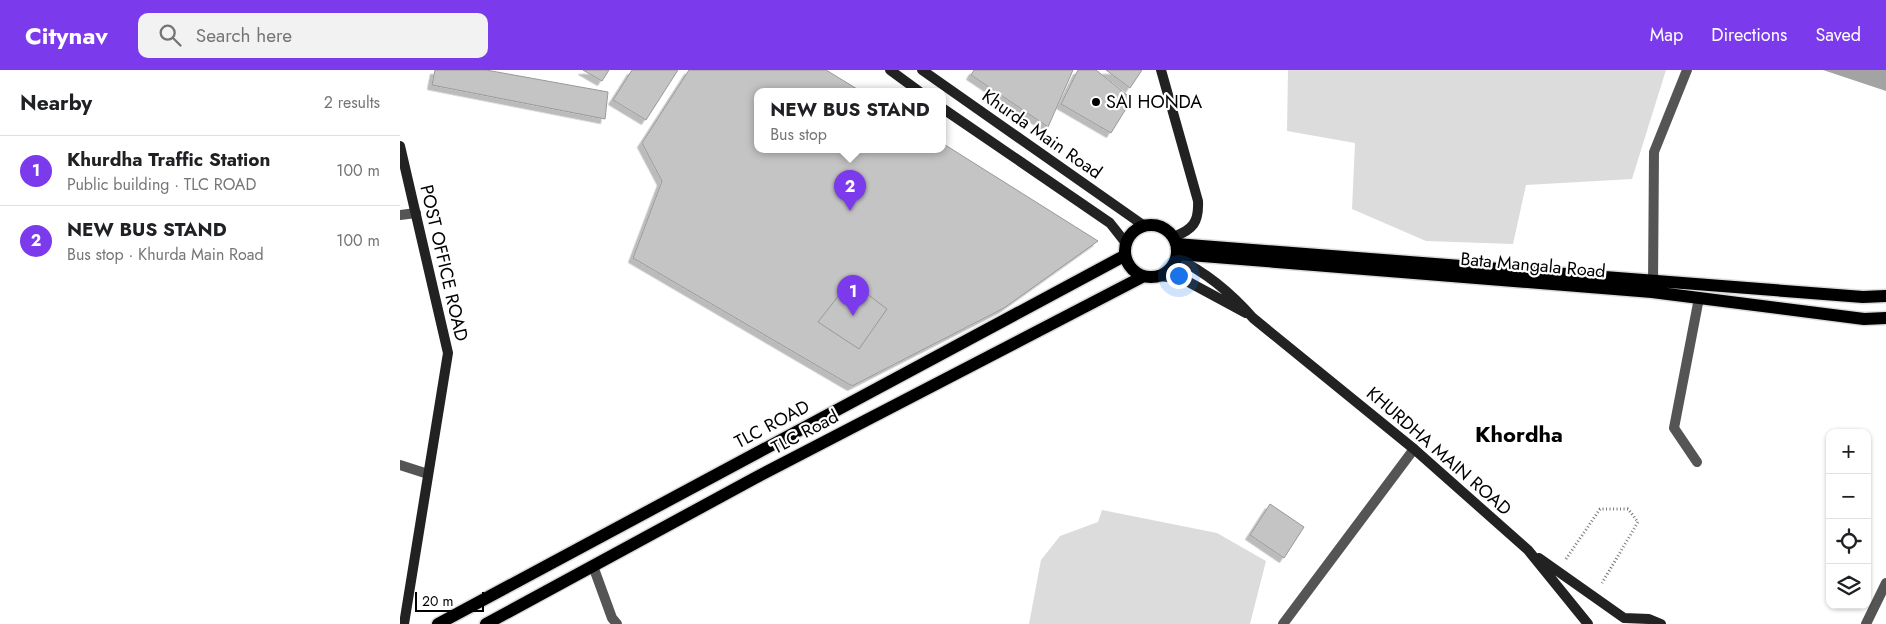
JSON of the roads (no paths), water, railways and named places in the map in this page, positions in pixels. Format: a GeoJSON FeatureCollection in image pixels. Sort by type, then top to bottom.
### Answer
{"type":"FeatureCollection","features":[{"type":"Feature","properties":{"kind":"main road"},"geometry":{"type":"LineString","coordinates":[[890,70],[915,88]]}},
{"type":"Feature","properties":{"kind":"main road","name":"Khurda Main Road"},"geometry":{"type":"LineString","coordinates":[[922,70],[1142,226]]}},
{"type":"Feature","properties":{"kind":"main road"},"geometry":{"type":"LineString","coordinates":[[1160,276],[1171,269],[1176,248],[1187,232],[1196,224],[1199,212],[1198,201],[1161,70]]}},
{"type":"Feature","properties":{"kind":"main road"},"geometry":{"type":"LineString","coordinates":[[946,111],[1110,223],[1125,242]]}},
{"type":"Feature","properties":{"kind":"main road","name":"POST OFFICE ROAD"},"geometry":{"type":"LineString","coordinates":[[400,146],[448,354],[404,624]]}},
{"type":"Feature","properties":{"kind":"main road"},"geometry":{"type":"LineString","coordinates":[[1154,225],[1165,229],[1176,248],[1197,269],[1234,297],[1253,318],[1183,279],[1160,276],[1142,277],[1130,269],[1124,256],[1125,242],[1132,232],[1142,226],[1154,225]]}},
{"type":"Feature","properties":{"kind":"main road","name":"Bata Mangala Road"},"geometry":{"type":"LineString","coordinates":[[1176,248],[1653,286],[1886,296]]}},
{"type":"Feature","properties":{"kind":"main road","name":"TLC ROAD"},"geometry":{"type":"LineString","coordinates":[[438,624],[1124,256]]}},
{"type":"Feature","properties":{"kind":"main road","name":"TLC Road"},"geometry":{"type":"LineString","coordinates":[[486,624],[892,406],[1142,277]]}},
{"type":"Feature","properties":{"kind":"main road","name":"Bata Mangala Road"},"geometry":{"type":"LineString","coordinates":[[1653,286],[1699,298],[1864,319],[1886,318]]}},
{"type":"Feature","properties":{"kind":"main road","name":"KHURDHA MAIN ROAD"},"geometry":{"type":"LineString","coordinates":[[1253,318],[1414,449],[1528,550],[1588,624]]}},
{"type":"Feature","properties":{"kind":"main road"},"geometry":{"type":"LineString","coordinates":[[1528,550],[1594,597],[1621,621],[1650,619],[1661,624]]}},
{"type":"Feature","properties":{"kind":"street"},"geometry":{"type":"LineString","coordinates":[[1653,286],[1654,152],[1687,70]]}},
{"type":"Feature","properties":{"kind":"street"},"geometry":{"type":"LineString","coordinates":[[400,215],[416,212]]}},
{"type":"Feature","properties":{"kind":"street"},"geometry":{"type":"LineString","coordinates":[[1697,462],[1674,428],[1699,298]]}},
{"type":"Feature","properties":{"kind":"street"},"geometry":{"type":"LineString","coordinates":[[1283,624],[1414,449]]}},
{"type":"Feature","properties":{"kind":"street"},"geometry":{"type":"LineString","coordinates":[[400,465],[428,474]]}},
{"type":"Feature","properties":{"kind":"street"},"geometry":{"type":"LineString","coordinates":[[593,566],[612,618],[617,624]]}},
{"type":"Feature","properties":{"kind":"street"},"geometry":{"type":"LineString","coordinates":[[1866,624],[1886,583]]}},
{"type":"Feature","properties":{"kind":"place","name":"SAI HONDA"},"geometry":{"type":"Point","coordinates":[1096,102]}},
{"type":"Feature","properties":{"kind":"place","name":"NEW BUS STAND"},"geometry":{"type":"Point","coordinates":[850,211]}},
{"type":"Feature","properties":{"kind":"place","name":"Khurdha Traffic Station"},"geometry":{"type":"Point","coordinates":[853,316]}},
{"type":"Feature","properties":{"kind":"district","name":"Khordha"},"geometry":{"type":"Point","coordinates":[1519,434]}}]}
